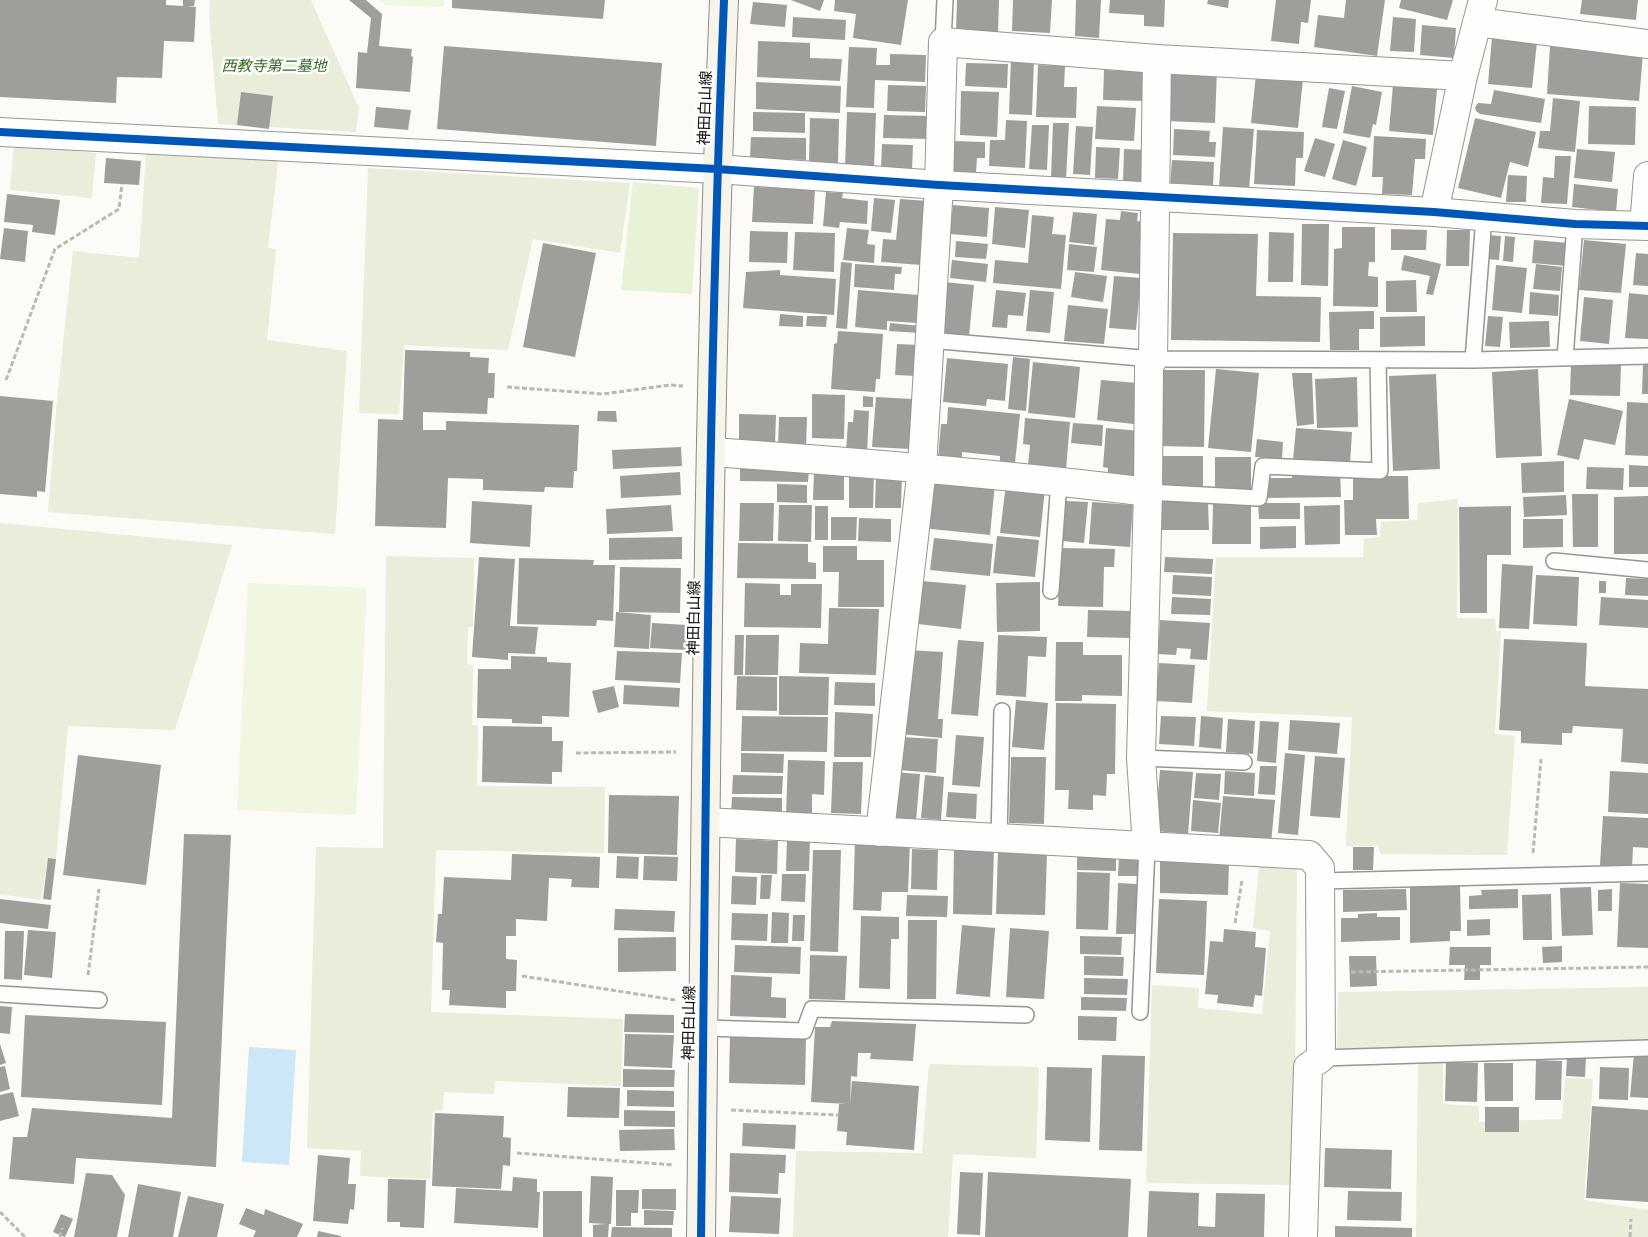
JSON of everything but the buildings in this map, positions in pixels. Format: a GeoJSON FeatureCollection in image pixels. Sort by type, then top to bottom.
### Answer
{"type":"FeatureCollection","features":[{"type":"Feature","properties":{"kind":"main road","name":"神田白山線"},"geometry":{"type":"LineString","coordinates":[[701,1237],[717,169],[724,0]]}},
{"type":"Feature","properties":{"kind":"street"},"geometry":{"type":"LineString","coordinates":[[1434,212],[1463,76],[1480,11],[1648,44]]}},
{"type":"Feature","properties":{"kind":"street"},"geometry":{"type":"LineString","coordinates":[[880,832],[922,468],[939,185],[944,42],[1157,58],[1463,76]]}},
{"type":"Feature","properties":{"kind":"street"},"geometry":{"type":"LineString","coordinates":[[1147,847],[1141,758],[1148,492],[1149,366],[1153,359],[1157,58]]}},
{"type":"Feature","properties":{"kind":"street"},"geometry":{"type":"LineString","coordinates":[[0,132],[717,169],[939,185],[1434,212],[1575,224],[1646,226],[1648,176]]}},
{"type":"Feature","properties":{"kind":"street"},"geometry":{"type":"LineString","coordinates":[[712,452],[922,468],[1059,481],[1148,492]]}},
{"type":"Feature","properties":{"kind":"street"},"geometry":{"type":"LineString","coordinates":[[706,822],[1309,855],[1320,868],[1321,1058],[1308,1067],[1303,1237]]}},
{"type":"Feature","properties":{"kind":"lane"},"geometry":{"type":"LineString","coordinates":[[944,42],[945,0]]}},
{"type":"Feature","properties":{"kind":"lane"},"geometry":{"type":"LineString","coordinates":[[1473,360],[1484,216]]}},
{"type":"Feature","properties":{"kind":"lane"},"geometry":{"type":"LineString","coordinates":[[1565,358],[1575,224]]}},
{"type":"Feature","properties":{"kind":"lane"},"geometry":{"type":"LineString","coordinates":[[929,340],[1153,359],[1473,360],[1648,356]]}},
{"type":"Feature","properties":{"kind":"lane"},"geometry":{"type":"LineString","coordinates":[[1148,492],[1259,498],[1263,466],[1380,471],[1378,360]]}},
{"type":"Feature","properties":{"kind":"lane"},"geometry":{"type":"LineString","coordinates":[[1050,591],[1059,481]]}},
{"type":"Feature","properties":{"kind":"lane"},"geometry":{"type":"LineString","coordinates":[[1554,562],[1648,570]]}},
{"type":"Feature","properties":{"kind":"lane"},"geometry":{"type":"LineString","coordinates":[[999,838],[1002,711]]}},
{"type":"Feature","properties":{"kind":"lane"},"geometry":{"type":"LineString","coordinates":[[1141,758],[1244,762]]}},
{"type":"Feature","properties":{"kind":"lane"},"geometry":{"type":"LineString","coordinates":[[1140,1012],[1147,847]]}},
{"type":"Feature","properties":{"kind":"lane"},"geometry":{"type":"LineString","coordinates":[[1320,881],[1648,873]]}},
{"type":"Feature","properties":{"kind":"lane"},"geometry":{"type":"LineString","coordinates":[[0,994],[92,1000]]}},
{"type":"Feature","properties":{"kind":"lane"},"geometry":{"type":"LineString","coordinates":[[704,1016],[804,1031],[812,1009],[1026,1015]]}},
{"type":"Feature","properties":{"kind":"lane"},"geometry":{"type":"LineString","coordinates":[[1321,1058],[1648,1048]]}},
{"type":"Feature","properties":{"kind":"path"},"geometry":{"type":"LineString","coordinates":[[6,380],[55,249],[119,209],[122,184]]}},
{"type":"Feature","properties":{"kind":"path"},"geometry":{"type":"LineString","coordinates":[[507,386],[603,394],[670,385],[713,389]]}},
{"type":"Feature","properties":{"kind":"path"},"geometry":{"type":"LineString","coordinates":[[576,753],[707,751]]}},
{"type":"Feature","properties":{"kind":"path"},"geometry":{"type":"LineString","coordinates":[[1531,876],[1541,759]]}},
{"type":"Feature","properties":{"kind":"path"},"geometry":{"type":"LineString","coordinates":[[1235,924],[1246,852]]}},
{"type":"Feature","properties":{"kind":"path"},"geometry":{"type":"LineString","coordinates":[[92,1000],[99,889]]}},
{"type":"Feature","properties":{"kind":"path"},"geometry":{"type":"LineString","coordinates":[[1320,973],[1648,968]]}},
{"type":"Feature","properties":{"kind":"path"},"geometry":{"type":"LineString","coordinates":[[522,976],[704,1016]]}},
{"type":"Feature","properties":{"kind":"path"},"geometry":{"type":"LineString","coordinates":[[703,1108],[838,1115]]}},
{"type":"Feature","properties":{"kind":"path"},"geometry":{"type":"LineString","coordinates":[[517,1153],[702,1167]]}},
{"type":"Feature","properties":{"kind":"path"},"geometry":{"type":"LineString","coordinates":[[0,1212],[26,1237]]}},
{"type":"Feature","properties":{"kind":"path"},"geometry":{"type":"LineString","coordinates":[[1630,1237],[1631,1219]]}},
{"type":"Feature","properties":{"kind":"path"},"geometry":{"type":"LineString","coordinates":[[60,1237],[62,1228]]}},
{"type":"Feature","properties":{"kind":"green space","name":"西教寺第二墓地"},"geometry":{"type":"Polygon","coordinates":[[[210,0],[311,0],[359,108],[356,132],[218,124],[209,16],[210,0]]]}},
{"type":"Feature","properties":{"kind":"green space"},"geometry":{"type":"Polygon","coordinates":[[[380,0],[444,0],[444,7],[386,5],[380,0]]]}},
{"type":"Feature","properties":{"kind":"green space"},"geometry":{"type":"Polygon","coordinates":[[[14,145],[96,153],[92,198],[10,190],[14,145]]]}},
{"type":"Feature","properties":{"kind":"green space"},"geometry":{"type":"Polygon","coordinates":[[[146,153],[279,155],[268,248],[276,249],[267,340],[347,351],[335,534],[48,512],[57,400],[73,251],[139,258],[146,153]]]}},
{"type":"Feature","properties":{"kind":"green space"},"geometry":{"type":"Polygon","coordinates":[[[368,168],[630,183],[620,253],[533,239],[508,350],[404,345],[399,414],[359,413],[368,168]]]}},
{"type":"Feature","properties":{"kind":"green space"},"geometry":{"type":"Polygon","coordinates":[[[633,182],[699,188],[692,294],[621,290],[633,182]]]}},
{"type":"Feature","properties":{"kind":"green space"},"geometry":{"type":"Polygon","coordinates":[[[1458,499],[1457,618],[1495,619],[1496,631],[1501,631],[1495,734],[1515,736],[1507,855],[1381,854],[1378,846],[1346,846],[1352,717],[1207,711],[1216,557],[1363,557],[1364,539],[1380,537],[1381,522],[1417,520],[1418,503],[1458,499]]]}},
{"type":"Feature","properties":{"kind":"green space"},"geometry":{"type":"Polygon","coordinates":[[[0,523],[232,545],[175,730],[68,726],[56,859],[48,858],[41,900],[0,894],[0,523]]]}},
{"type":"Feature","properties":{"kind":"green space"},"geometry":{"type":"Polygon","coordinates":[[[386,556],[474,558],[473,627],[468,627],[467,664],[473,665],[472,725],[478,726],[477,786],[605,787],[604,853],[436,850],[431,1012],[623,1019],[621,1086],[495,1081],[494,1094],[444,1092],[443,1110],[433,1111],[430,1179],[360,1176],[361,1151],[307,1148],[316,847],[383,848],[386,556]]]}},
{"type":"Feature","properties":{"kind":"green space"},"geometry":{"type":"Polygon","coordinates":[[[248,583],[367,588],[356,815],[237,810],[248,583]]]}},
{"type":"Feature","properties":{"kind":"green space"},"geometry":{"type":"Polygon","coordinates":[[[1297,865],[1294,1185],[1146,1183],[1152,985],[1199,988],[1198,1008],[1262,1014],[1270,931],[1253,928],[1259,866],[1297,865]]]}},
{"type":"Feature","properties":{"kind":"green space"},"geometry":{"type":"Polygon","coordinates":[[[1648,987],[1648,1039],[1337,1049],[1338,992],[1648,987]]]}},
{"type":"Feature","properties":{"kind":"green space"},"geometry":{"type":"Polygon","coordinates":[[[1443,1061],[1443,1104],[1479,1106],[1479,1122],[1562,1119],[1565,1078],[1593,1079],[1584,1200],[1648,1210],[1648,1237],[1416,1237],[1418,1064],[1443,1061]]]}},
{"type":"Feature","properties":{"kind":"green space"},"geometry":{"type":"Polygon","coordinates":[[[929,1064],[1039,1067],[1036,1158],[953,1154],[948,1237],[793,1237],[796,1151],[922,1153],[929,1064]]]}},
{"type":"Feature","properties":{"kind":"water"},"geometry":{"type":"Polygon","coordinates":[[[249,1047],[296,1050],[289,1165],[242,1162],[249,1047]]]}},
{"type":"Feature","properties":{"kind":"cycle path"},"geometry":{"type":"LineString","coordinates":[[701,1237],[711,464],[718,155],[724,0]]}},
{"type":"Feature","properties":{"kind":"cycle path"},"geometry":{"type":"LineString","coordinates":[[0,132],[717,169],[939,185],[1434,212],[1575,224],[1648,226]]}}]}
